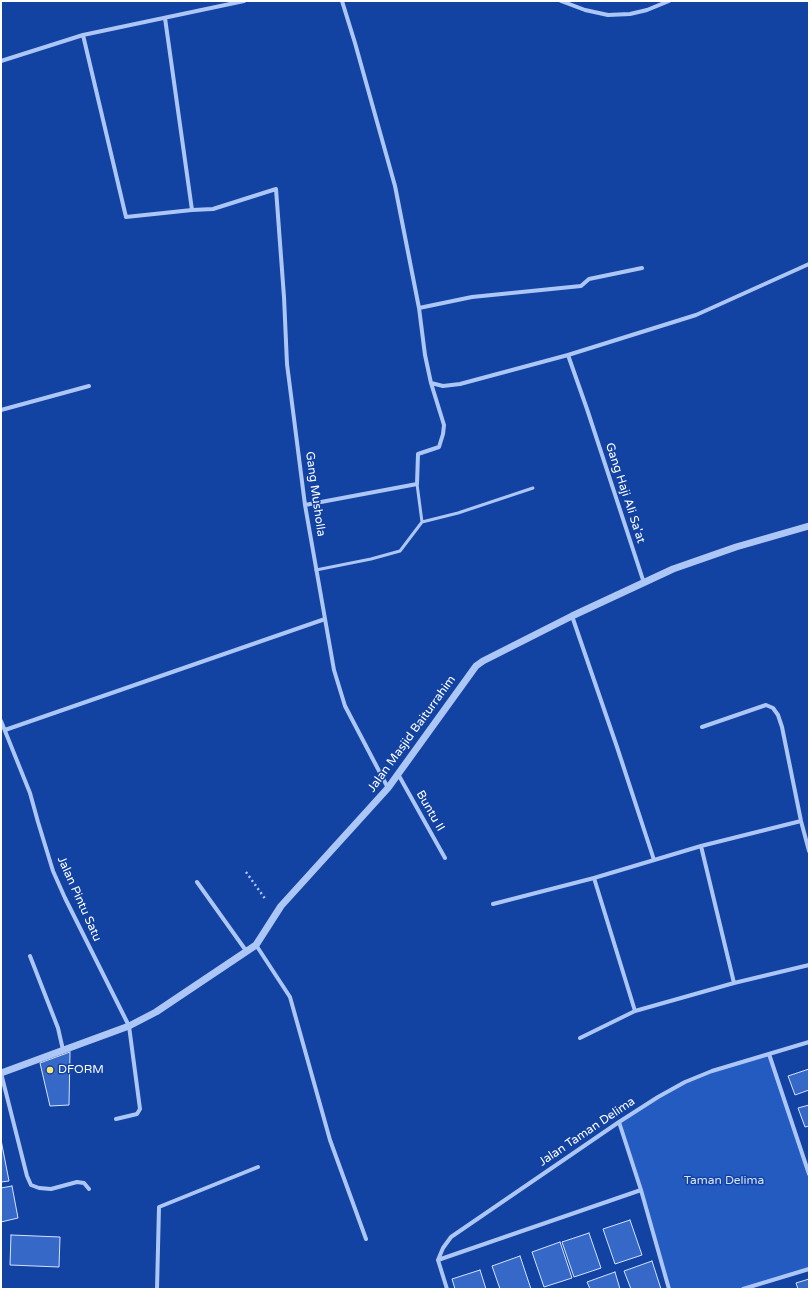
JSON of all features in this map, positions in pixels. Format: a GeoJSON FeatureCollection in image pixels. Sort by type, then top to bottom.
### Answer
{"type":"FeatureCollection","features":[{"type":"Feature","properties":{"kind":"street"},"geometry":{"type":"LineString","coordinates":[[1,61],[83,35],[244,1]]}},
{"type":"Feature","properties":{"kind":"street"},"geometry":{"type":"LineString","coordinates":[[305,505],[417,484],[418,454],[439,447],[444,425],[431,383],[425,356],[419,308],[395,186],[342,1]]}},
{"type":"Feature","properties":{"kind":"street"},"geometry":{"type":"LineString","coordinates":[[561,1],[585,10],[608,15],[630,14],[647,10],[669,1]]}},
{"type":"Feature","properties":{"kind":"street"},"geometry":{"type":"LineString","coordinates":[[83,35],[126,217],[192,210],[165,18]]}},
{"type":"Feature","properties":{"kind":"street","name":"Gang Musholla"},"geometry":{"type":"LineString","coordinates":[[192,210],[213,209],[276,189],[284,297],[287,364],[305,505],[334,670],[345,706],[388,788]]}},
{"type":"Feature","properties":{"kind":"street"},"geometry":{"type":"LineString","coordinates":[[431,383],[443,386],[460,384],[568,356],[696,315],[809,264]]}},
{"type":"Feature","properties":{"kind":"street"},"geometry":{"type":"LineString","coordinates":[[419,308],[472,298],[582,286],[589,279],[642,268]]}},
{"type":"Feature","properties":{"kind":"street","name":"Gang Haji Ali Sa'at"},"geometry":{"type":"LineString","coordinates":[[568,356],[644,583]]}},
{"type":"Feature","properties":{"kind":"street"},"geometry":{"type":"LineString","coordinates":[[1,410],[89,386]]}},
{"type":"Feature","properties":{"kind":"street","name":"Jalan Masjid Baiturrahim"},"geometry":{"type":"LineString","coordinates":[[1,1073],[129,1026],[156,1012],[256,945],[281,906],[388,788],[476,666],[482,661],[572,616],[673,569],[723,551],[809,526]]}},
{"type":"Feature","properties":{"kind":"street"},"geometry":{"type":"LineString","coordinates":[[572,616],[654,860]]}},
{"type":"Feature","properties":{"kind":"street"},"geometry":{"type":"LineString","coordinates":[[5,730],[325,619]]}},
{"type":"Feature","properties":{"kind":"street"},"geometry":{"type":"LineString","coordinates":[[702,727],[766,705],[772,708],[778,715],[782,727],[801,821],[809,851]]}},
{"type":"Feature","properties":{"kind":"street","name":"Jalan Pintu Satu"},"geometry":{"type":"LineString","coordinates":[[1,721],[30,793],[53,871],[129,1026],[140,1109],[137,1114],[116,1119]]}},
{"type":"Feature","properties":{"kind":"street","name":"Buntu II"},"geometry":{"type":"LineString","coordinates":[[398,774],[445,858]]}},
{"type":"Feature","properties":{"kind":"street"},"geometry":{"type":"LineString","coordinates":[[493,904],[594,878],[701,846],[801,821]]}},
{"type":"Feature","properties":{"kind":"street"},"geometry":{"type":"LineString","coordinates":[[701,846],[734,984]]}},
{"type":"Feature","properties":{"kind":"street"},"geometry":{"type":"LineString","coordinates":[[594,878],[634,1012]]}},
{"type":"Feature","properties":{"kind":"street"},"geometry":{"type":"LineString","coordinates":[[197,882],[246,952]]}},
{"type":"Feature","properties":{"kind":"street"},"geometry":{"type":"LineString","coordinates":[[256,945],[290,997],[330,1140],[366,1239]]}},
{"type":"Feature","properties":{"kind":"street"},"geometry":{"type":"LineString","coordinates":[[30,956],[58,1028],[63,1050]]}},
{"type":"Feature","properties":{"kind":"street"},"geometry":{"type":"LineString","coordinates":[[580,1038],[634,1012],[809,965]]}},
{"type":"Feature","properties":{"kind":"street","name":"Jalan Taman Delima"},"geometry":{"type":"LineString","coordinates":[[438,1260],[443,1248],[452,1237],[619,1122],[658,1097],[685,1082],[712,1070],[809,1042]]}},
{"type":"Feature","properties":{"kind":"street"},"geometry":{"type":"LineString","coordinates":[[769,1054],[809,1174]]}},
{"type":"Feature","properties":{"kind":"street"},"geometry":{"type":"LineString","coordinates":[[1,1073],[26,1176],[31,1185],[39,1188],[51,1189],[77,1182],[84,1183],[89,1189]]}},
{"type":"Feature","properties":{"kind":"street"},"geometry":{"type":"LineString","coordinates":[[619,1122],[641,1190],[669,1289]]}},
{"type":"Feature","properties":{"kind":"street"},"geometry":{"type":"LineString","coordinates":[[157,1289],[159,1207],[258,1167]]}},
{"type":"Feature","properties":{"kind":"street"},"geometry":{"type":"LineString","coordinates":[[447,1289],[438,1260],[641,1190]]}},
{"type":"Feature","properties":{"kind":"street"},"geometry":{"type":"LineString","coordinates":[[743,1289],[809,1269]]}},
{"type":"Feature","properties":{"kind":"lane"},"geometry":{"type":"LineString","coordinates":[[417,484],[422,522]]}},
{"type":"Feature","properties":{"kind":"lane"},"geometry":{"type":"LineString","coordinates":[[316,570],[371,559],[400,551],[422,522],[458,513],[533,488]]}},
{"type":"Feature","properties":{"kind":"path"},"geometry":{"type":"LineString","coordinates":[[246,872],[276,914]]}},
{"type":"Feature","properties":{"kind":"green space","name":"Taman Delima"},"geometry":{"type":"Polygon","coordinates":[[[769,1054],[809,1174],[809,1269],[743,1289],[669,1289],[619,1122],[685,1082],[769,1054]]]}},
{"type":"Feature","properties":{"kind":"building"},"geometry":{"type":"Polygon","coordinates":[[[70,1052],[69,1105],[50,1106],[40,1063],[70,1052]]]}},
{"type":"Feature","properties":{"kind":"building"},"geometry":{"type":"Polygon","coordinates":[[[809,1069],[809,1090],[795,1095],[788,1076],[809,1069]]]}},
{"type":"Feature","properties":{"kind":"building"},"geometry":{"type":"Polygon","coordinates":[[[809,1105],[809,1126],[805,1127],[798,1108],[809,1105]]]}},
{"type":"Feature","properties":{"kind":"building"},"geometry":{"type":"Polygon","coordinates":[[[1,1140],[9,1181],[1,1182],[1,1140]]]}},
{"type":"Feature","properties":{"kind":"building"},"geometry":{"type":"Polygon","coordinates":[[[12,1186],[18,1218],[1,1222],[1,1188],[12,1186]]]}},
{"type":"Feature","properties":{"kind":"building"},"geometry":{"type":"Polygon","coordinates":[[[630,1220],[642,1255],[615,1264],[603,1229],[630,1220]]]}},
{"type":"Feature","properties":{"kind":"building"},"geometry":{"type":"Polygon","coordinates":[[[589,1233],[601,1268],[574,1277],[562,1242],[589,1233]]]}},
{"type":"Feature","properties":{"kind":"building"},"geometry":{"type":"Polygon","coordinates":[[[11,1235],[60,1237],[59,1267],[10,1265],[11,1235]]]}},
{"type":"Feature","properties":{"kind":"building"},"geometry":{"type":"Polygon","coordinates":[[[560,1242],[572,1278],[544,1287],[532,1252],[560,1242]]]}},
{"type":"Feature","properties":{"kind":"building"},"geometry":{"type":"Polygon","coordinates":[[[520,1256],[531,1289],[500,1289],[492,1266],[520,1256]]]}},
{"type":"Feature","properties":{"kind":"building"},"geometry":{"type":"Polygon","coordinates":[[[652,1261],[661,1289],[631,1289],[624,1271],[652,1261]]]}},
{"type":"Feature","properties":{"kind":"building"},"geometry":{"type":"Polygon","coordinates":[[[480,1270],[486,1289],[455,1289],[452,1279],[480,1270]]]}},
{"type":"Feature","properties":{"kind":"building"},"geometry":{"type":"Polygon","coordinates":[[[615,1272],[620,1289],[590,1289],[587,1282],[615,1272]]]}},
{"type":"Feature","properties":{"kind":"building"},"geometry":{"type":"Polygon","coordinates":[[[809,1279],[809,1289],[798,1289],[796,1283],[809,1279]]]}},
{"type":"Feature","properties":{"kind":"place","name":"DFORM"},"geometry":{"type":"Point","coordinates":[50,1070]}}]}
